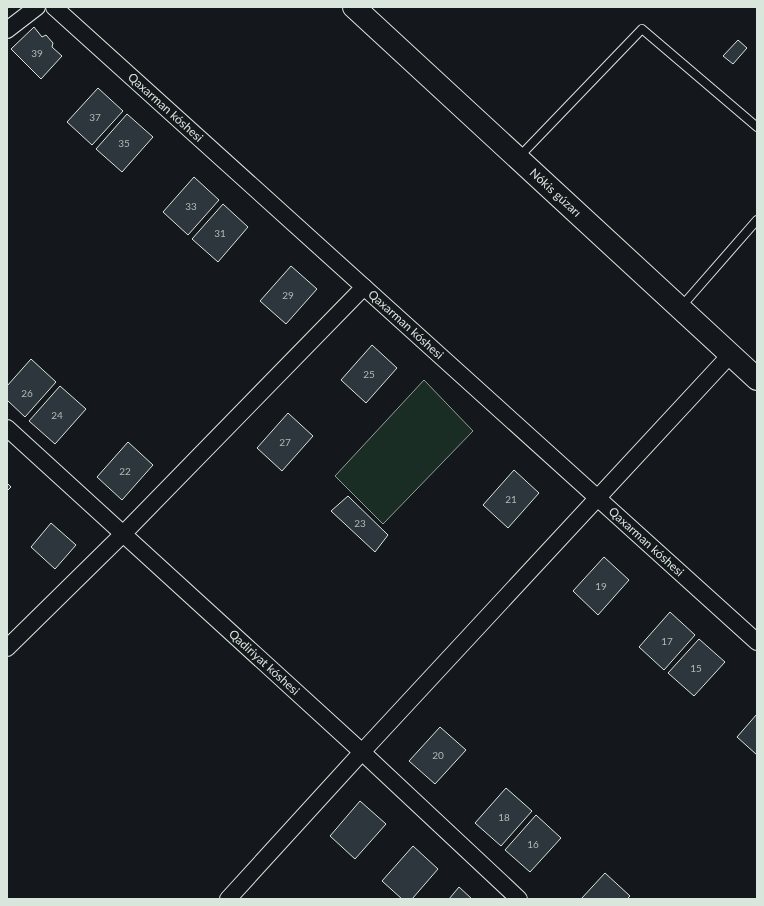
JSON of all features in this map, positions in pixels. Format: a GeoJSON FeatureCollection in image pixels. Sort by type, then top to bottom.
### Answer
{"type":"FeatureCollection","features":[{"type":"Feature","properties":{"kind":"main road","name":"Nókis gúzarı"},"geometry":{"type":"LineString","coordinates":[[354,7],[519,157],[757,379]]}},
{"type":"Feature","properties":{"kind":"street"},"geometry":{"type":"LineString","coordinates":[[7,30],[37,7]]}},
{"type":"Feature","properties":{"kind":"street","name":"Qaxarman kóshesi"},"geometry":{"type":"LineString","coordinates":[[54,7],[757,642]]}},
{"type":"Feature","properties":{"kind":"street"},"geometry":{"type":"LineString","coordinates":[[7,648],[123,534],[364,287]]}},
{"type":"Feature","properties":{"kind":"street"},"geometry":{"type":"LineString","coordinates":[[228,899],[362,752],[731,354]]}},
{"type":"Feature","properties":{"kind":"street","name":"Qadiriyat kóshesi"},"geometry":{"type":"LineString","coordinates":[[7,428],[362,752],[519,899]]}},
{"type":"Feature","properties":{"kind":"lane"},"geometry":{"type":"LineString","coordinates":[[519,157],[642,29],[757,127]]}},
{"type":"Feature","properties":{"kind":"lane"},"geometry":{"type":"LineString","coordinates":[[680,307],[757,220]]}},
{"type":"Feature","properties":{"kind":"green space"},"geometry":{"type":"Polygon","coordinates":[[[424,380],[473,431],[383,524],[335,476],[424,380]]]}},
{"type":"Feature","properties":{"kind":"building"},"geometry":{"type":"Polygon","coordinates":[[[34,27],[42,37],[46,35],[53,43],[52,47],[62,56],[41,79],[11,49],[34,27]]]}},
{"type":"Feature","properties":{"kind":"building"},"geometry":{"type":"Polygon","coordinates":[[[738,40],[747,48],[733,64],[723,56],[738,40]]]}},
{"type":"Feature","properties":{"kind":"building"},"geometry":{"type":"Polygon","coordinates":[[[98,88],[123,111],[92,145],[67,122],[98,88]]]}},
{"type":"Feature","properties":{"kind":"building"},"geometry":{"type":"Polygon","coordinates":[[[127,114],[153,137],[122,172],[96,149],[127,114]]]}},
{"type":"Feature","properties":{"kind":"building"},"geometry":{"type":"Polygon","coordinates":[[[194,177],[219,200],[188,235],[163,212],[194,177]]]}},
{"type":"Feature","properties":{"kind":"building"},"geometry":{"type":"Polygon","coordinates":[[[223,204],[248,227],[218,262],[192,239],[223,204]]]}},
{"type":"Feature","properties":{"kind":"building"},"geometry":{"type":"Polygon","coordinates":[[[291,266],[317,289],[286,324],[260,301],[291,266]]]}},
{"type":"Feature","properties":{"kind":"building"},"geometry":{"type":"Polygon","coordinates":[[[372,345],[397,368],[366,403],[341,380],[372,345]]]}},
{"type":"Feature","properties":{"kind":"building"},"geometry":{"type":"Polygon","coordinates":[[[31,359],[56,382],[25,417],[7,400],[7,386],[31,359]]]}},
{"type":"Feature","properties":{"kind":"building"},"geometry":{"type":"Polygon","coordinates":[[[60,386],[86,409],[55,444],[29,421],[60,386]]]}},
{"type":"Feature","properties":{"kind":"building"},"geometry":{"type":"Polygon","coordinates":[[[288,413],[313,436],[282,471],[257,448],[288,413]]]}},
{"type":"Feature","properties":{"kind":"building"},"geometry":{"type":"Polygon","coordinates":[[[128,442],[153,465],[122,500],[97,477],[128,442]]]}},
{"type":"Feature","properties":{"kind":"building"},"geometry":{"type":"Polygon","coordinates":[[[514,470],[539,493],[508,528],[483,505],[514,470]]]}},
{"type":"Feature","properties":{"kind":"building"},"geometry":{"type":"Polygon","coordinates":[[[7,483],[11,487],[7,491],[7,483]]]}},
{"type":"Feature","properties":{"kind":"building"},"geometry":{"type":"Polygon","coordinates":[[[348,496],[388,535],[375,552],[331,511],[348,496]]]}},
{"type":"Feature","properties":{"kind":"building"},"geometry":{"type":"Polygon","coordinates":[[[51,523],[76,545],[55,569],[31,547],[51,523]]]}},
{"type":"Feature","properties":{"kind":"building"},"geometry":{"type":"Polygon","coordinates":[[[604,557],[629,580],[598,615],[573,591],[604,557]]]}},
{"type":"Feature","properties":{"kind":"building"},"geometry":{"type":"Polygon","coordinates":[[[670,612],[695,635],[664,670],[639,647],[670,612]]]}},
{"type":"Feature","properties":{"kind":"building"},"geometry":{"type":"Polygon","coordinates":[[[699,639],[725,662],[694,696],[668,673],[699,639]]]}},
{"type":"Feature","properties":{"kind":"building"},"geometry":{"type":"Polygon","coordinates":[[[757,714],[757,755],[737,737],[757,714]]]}},
{"type":"Feature","properties":{"kind":"building"},"geometry":{"type":"Polygon","coordinates":[[[440,727],[466,750],[435,784],[409,761],[440,727]]]}},
{"type":"Feature","properties":{"kind":"building"},"geometry":{"type":"Polygon","coordinates":[[[506,788],[532,811],[501,846],[475,823],[506,788]]]}},
{"type":"Feature","properties":{"kind":"building"},"geometry":{"type":"Polygon","coordinates":[[[360,801],[386,824],[355,859],[330,836],[360,801]]]}},
{"type":"Feature","properties":{"kind":"building"},"geometry":{"type":"Polygon","coordinates":[[[536,815],[561,838],[530,872],[505,850],[536,815]]]}},
{"type":"Feature","properties":{"kind":"building"},"geometry":{"type":"Polygon","coordinates":[[[413,846],[438,869],[412,899],[402,899],[382,881],[413,846]]]}},
{"type":"Feature","properties":{"kind":"building"},"geometry":{"type":"Polygon","coordinates":[[[605,873],[630,896],[627,899],[581,899],[605,873]]]}},
{"type":"Feature","properties":{"kind":"building"},"geometry":{"type":"Polygon","coordinates":[[[459,887],[472,899],[449,899],[459,887]]]}}]}
